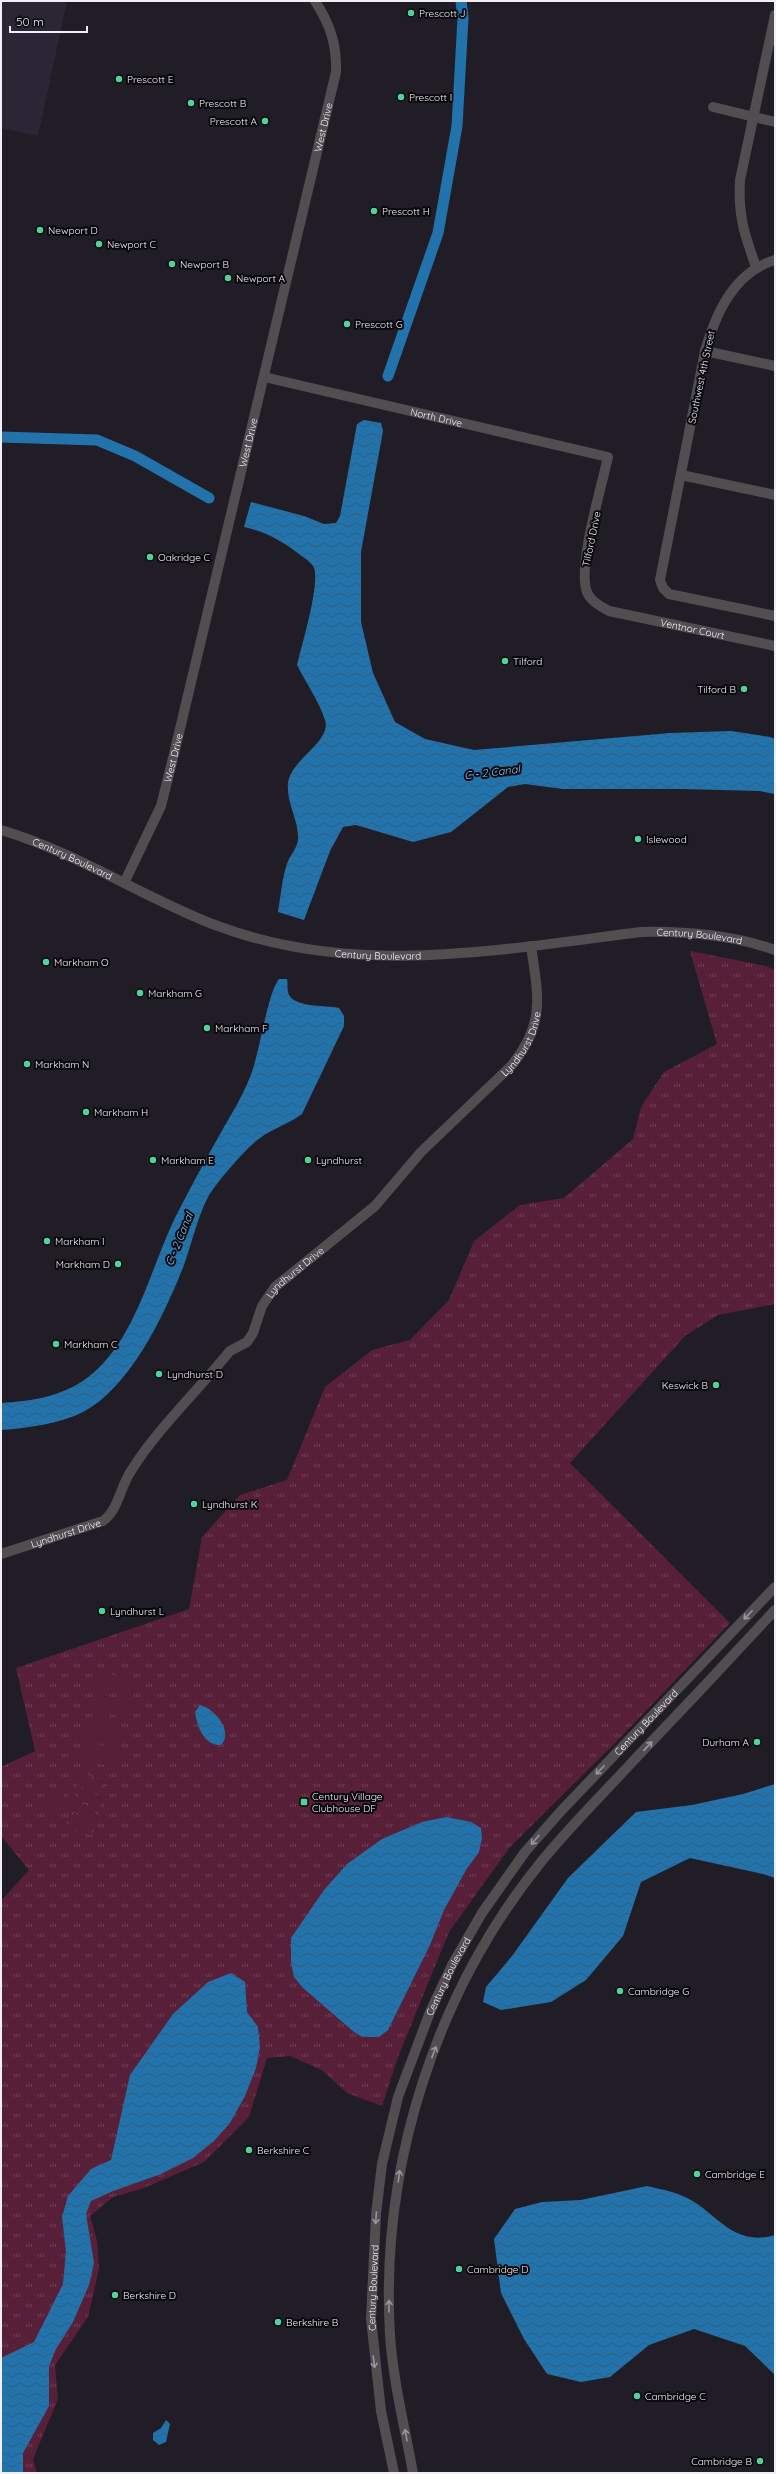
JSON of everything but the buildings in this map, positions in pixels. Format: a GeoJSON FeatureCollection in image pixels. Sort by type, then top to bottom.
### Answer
{"type":"FeatureCollection","features":[{"type":"Feature","properties":{"kind":"street","name":"West Drive"},"geometry":{"type":"LineString","coordinates":[[125,881],[161,806],[336,72],[336,60],[331,31],[315,1]]}},
{"type":"Feature","properties":{"kind":"street"},"geometry":{"type":"LineString","coordinates":[[775,15],[740,180],[739,204],[741,225],[756,267],[775,260]]}},
{"type":"Feature","properties":{"kind":"street"},"geometry":{"type":"LineString","coordinates":[[713,107],[753,118],[775,122]]}},
{"type":"Feature","properties":{"kind":"street","name":"Southwest 4th Street"},"geometry":{"type":"LineString","coordinates":[[756,267],[743,279],[720,307],[705,351],[660,574],[663,588],[669,594],[775,616]]}},
{"type":"Feature","properties":{"kind":"street"},"geometry":{"type":"LineString","coordinates":[[705,351],[775,366]]}},
{"type":"Feature","properties":{"kind":"street","name":"North Drive"},"geometry":{"type":"LineString","coordinates":[[264,377],[608,457]]}},
{"type":"Feature","properties":{"kind":"street","name":"Tilford Drive"},"geometry":{"type":"LineString","coordinates":[[608,457],[584,570],[587,593],[595,602],[609,611]]}},
{"type":"Feature","properties":{"kind":"street"},"geometry":{"type":"LineString","coordinates":[[681,475],[775,495]]}},
{"type":"Feature","properties":{"kind":"street","name":"Ventnor Court"},"geometry":{"type":"LineString","coordinates":[[609,611],[775,646]]}},
{"type":"Feature","properties":{"kind":"street","name":"Century Boulevard"},"geometry":{"type":"LineString","coordinates":[[1,830],[44,846],[125,881],[174,907],[224,928],[290,946],[334,954],[389,957],[432,955],[531,946],[641,932],[674,931],[731,939],[775,950]]}},
{"type":"Feature","properties":{"kind":"street","name":"Lyndhurst Drive"},"geometry":{"type":"LineString","coordinates":[[1,1554],[103,1521],[110,1516],[126,1480],[138,1459],[230,1351],[248,1342],[253,1333],[262,1306],[275,1287],[375,1206],[421,1152],[512,1065],[524,1050],[533,1034],[537,1015],[531,946]]}},
{"type":"Feature","properties":{"kind":"street","name":"Century Boulevard"},"geometry":{"type":"LineString","coordinates":[[394,2473],[381,2411],[371,2319],[376,2214],[382,2164],[398,2097],[430,2012],[452,1965],[482,1913],[525,1852],[560,1810],[775,1587]]}},
{"type":"Feature","properties":{"kind":"street","name":"Century Boulevard"},"geometry":{"type":"LineString","coordinates":[[413,2473],[391,2339],[389,2307],[394,2215],[400,2172],[409,2131],[426,2075],[447,2019],[468,1974],[498,1923],[540,1863],[775,1610]]}},
{"type":"Feature","properties":{"kind":"shaded area"},"geometry":{"type":"Polygon","coordinates":[[[1,1],[67,1],[38,136],[1,128],[1,1]]]}},
{"type":"Feature","properties":{"kind":"green space"},"geometry":{"type":"Polygon","coordinates":[[[690,951],[766,966],[775,970],[775,1304],[718,1315],[685,1336],[570,1463],[730,1623],[617,1741],[510,1847],[449,1932],[398,2057],[382,2106],[347,2093],[322,2070],[290,2056],[267,2058],[249,2117],[204,2162],[144,2188],[113,2197],[90,2216],[97,2241],[99,2269],[88,2317],[55,2365],[58,2399],[33,2459],[37,2473],[1,2473],[1,1901],[29,1870],[1,1836],[1,1767],[35,1751],[16,1668],[189,1609],[202,1537],[240,1495],[287,1480],[325,1387],[372,1350],[410,1340],[449,1300],[474,1241],[520,1205],[564,1198],[633,1139],[641,1107],[664,1072],[717,1044],[690,951]]]}},
{"type":"Feature","properties":{"kind":"green space"},"geometry":{"type":"Polygon","coordinates":[[[99,1672],[135,1680],[131,1697],[95,1689],[99,1672]]]}},
{"type":"Feature","properties":{"kind":"green space"},"geometry":{"type":"Polygon","coordinates":[[[95,1694],[131,1702],[127,1718],[91,1710],[95,1694]]]}},
{"type":"Feature","properties":{"kind":"green space"},"geometry":{"type":"Polygon","coordinates":[[[89,1719],[124,1727],[121,1744],[85,1736],[89,1719]]]}},
{"type":"Feature","properties":{"kind":"green space"},"geometry":{"type":"Polygon","coordinates":[[[84,1741],[119,1750],[115,1767],[80,1759],[84,1741]]]}},
{"type":"Feature","properties":{"kind":"green space"},"geometry":{"type":"Polygon","coordinates":[[[81,1773],[108,1781],[92,1835],[65,1827],[81,1773]]]}},
{"type":"Feature","properties":{"kind":"green space"},"geometry":{"type":"Polygon","coordinates":[[[84,1778],[103,1783],[101,1792],[81,1786],[84,1778]]]}},
{"type":"Feature","properties":{"kind":"green space"},"geometry":{"type":"Polygon","coordinates":[[[56,1789],[65,1792],[59,1812],[49,1809],[56,1789]]]}},
{"type":"Feature","properties":{"kind":"green space"},"geometry":{"type":"Polygon","coordinates":[[[80,1790],[100,1796],[97,1805],[78,1799],[80,1790]]]}},
{"type":"Feature","properties":{"kind":"green space"},"geometry":{"type":"Polygon","coordinates":[[[76,1803],[96,1808],[94,1817],[74,1812],[76,1803]]]}},
{"type":"Feature","properties":{"kind":"green space"},"geometry":{"type":"Polygon","coordinates":[[[73,1816],[93,1821],[90,1830],[70,1825],[73,1816]]]}},
{"type":"Feature","properties":{"kind":"water","name":"C - 2 Canal"},"geometry":{"type":"Polygon","coordinates":[[[364,420],[381,423],[383,431],[361,552],[361,622],[373,673],[395,722],[425,739],[474,750],[670,733],[731,731],[770,737],[775,739],[775,794],[760,791],[682,789],[563,789],[525,784],[508,787],[451,832],[413,842],[356,825],[343,827],[330,851],[304,920],[278,912],[286,867],[298,842],[297,825],[289,798],[288,783],[296,766],[323,736],[326,728],[325,720],[319,706],[297,665],[313,598],[315,573],[311,563],[285,544],[263,533],[244,527],[251,502],[304,516],[324,524],[336,523],[340,516],[357,424],[364,420]]]}},
{"type":"Feature","properties":{"kind":"water","name":"C - 2 Canal"},"geometry":{"type":"Polygon","coordinates":[[[279,979],[287,979],[288,992],[295,1001],[310,1005],[339,1008],[344,1016],[344,1026],[302,1114],[292,1121],[270,1131],[255,1142],[217,1183],[208,1197],[201,1213],[184,1265],[167,1305],[144,1347],[131,1367],[116,1385],[100,1400],[83,1412],[64,1420],[43,1425],[1,1430],[1,1403],[46,1397],[67,1390],[87,1378],[104,1362],[119,1344],[131,1323],[179,1210],[247,1085],[254,1067],[267,1010],[279,979]]]}},
{"type":"Feature","properties":{"kind":"water"},"geometry":{"type":"Polygon","coordinates":[[[200,1705],[211,1711],[221,1721],[225,1733],[221,1745],[210,1742],[202,1734],[195,1712],[200,1705]]]}},
{"type":"Feature","properties":{"kind":"water"},"geometry":{"type":"Polygon","coordinates":[[[775,1784],[775,1878],[690,1858],[641,1882],[623,1936],[586,1980],[551,2002],[501,2010],[483,2002],[486,1987],[512,1956],[568,1878],[636,1812],[692,1805],[743,1794],[775,1784]]]}},
{"type":"Feature","properties":{"kind":"water"},"geometry":{"type":"Polygon","coordinates":[[[446,1817],[471,1822],[481,1828],[482,1838],[479,1852],[466,1870],[444,1910],[430,1945],[388,2030],[379,2037],[362,2037],[354,2032],[303,1988],[294,1977],[291,1963],[291,1938],[324,1890],[347,1864],[382,1839],[422,1822],[446,1817]]]}},
{"type":"Feature","properties":{"kind":"water"},"geometry":{"type":"Polygon","coordinates":[[[231,1973],[245,1982],[247,2012],[258,2027],[260,2047],[256,2068],[245,2096],[230,2123],[214,2141],[193,2158],[161,2174],[113,2191],[91,2201],[86,2214],[94,2263],[89,2285],[73,2322],[56,2349],[49,2366],[49,2406],[23,2453],[23,2473],[1,2473],[1,2358],[34,2342],[63,2284],[66,2252],[62,2217],[68,2196],[91,2169],[111,2160],[130,2075],[173,2014],[208,1982],[231,1973]]]}},
{"type":"Feature","properties":{"kind":"water"},"geometry":{"type":"Polygon","coordinates":[[[647,2186],[670,2191],[695,2202],[735,2232],[760,2238],[775,2235],[775,2375],[745,2346],[694,2329],[649,2345],[610,2377],[581,2382],[547,2374],[524,2339],[501,2293],[494,2239],[515,2209],[542,2202],[581,2200],[647,2186]]]}},
{"type":"Feature","properties":{"kind":"water"},"geometry":{"type":"Polygon","coordinates":[[[166,2420],[170,2424],[166,2442],[159,2445],[153,2440],[153,2433],[161,2428],[166,2420]]]}},
{"type":"Feature","properties":{"kind":"waterway"},"geometry":{"type":"LineString","coordinates":[[388,376],[438,233],[457,126],[463,18],[461,1]]}},
{"type":"Feature","properties":{"kind":"waterway"},"geometry":{"type":"LineString","coordinates":[[1,437],[97,440],[135,456],[209,498]]}},
{"type":"Feature","properties":{"kind":"place","name":"Prescott J"},"geometry":{"type":"Point","coordinates":[411,13]}},
{"type":"Feature","properties":{"kind":"place","name":"Prescott E"},"geometry":{"type":"Point","coordinates":[119,79]}},
{"type":"Feature","properties":{"kind":"place","name":"Prescott I"},"geometry":{"type":"Point","coordinates":[401,97]}},
{"type":"Feature","properties":{"kind":"place","name":"Prescott B"},"geometry":{"type":"Point","coordinates":[191,103]}},
{"type":"Feature","properties":{"kind":"place","name":"Prescott A"},"geometry":{"type":"Point","coordinates":[265,121]}},
{"type":"Feature","properties":{"kind":"place","name":"Prescott H"},"geometry":{"type":"Point","coordinates":[374,211]}},
{"type":"Feature","properties":{"kind":"place","name":"Newport D"},"geometry":{"type":"Point","coordinates":[40,230]}},
{"type":"Feature","properties":{"kind":"place","name":"Newport C"},"geometry":{"type":"Point","coordinates":[99,244]}},
{"type":"Feature","properties":{"kind":"place","name":"Newport B"},"geometry":{"type":"Point","coordinates":[172,264]}},
{"type":"Feature","properties":{"kind":"place","name":"Newport A"},"geometry":{"type":"Point","coordinates":[228,278]}},
{"type":"Feature","properties":{"kind":"place","name":"Prescott G"},"geometry":{"type":"Point","coordinates":[347,324]}},
{"type":"Feature","properties":{"kind":"place","name":"Oakridge C"},"geometry":{"type":"Point","coordinates":[150,557]}},
{"type":"Feature","properties":{"kind":"place","name":"Tilford"},"geometry":{"type":"Point","coordinates":[505,661]}},
{"type":"Feature","properties":{"kind":"place","name":"Tilford B"},"geometry":{"type":"Point","coordinates":[744,689]}},
{"type":"Feature","properties":{"kind":"place","name":"Islewood"},"geometry":{"type":"Point","coordinates":[638,839]}},
{"type":"Feature","properties":{"kind":"place","name":"Markham O"},"geometry":{"type":"Point","coordinates":[46,962]}},
{"type":"Feature","properties":{"kind":"place","name":"Markham G"},"geometry":{"type":"Point","coordinates":[140,993]}},
{"type":"Feature","properties":{"kind":"place","name":"Markham F"},"geometry":{"type":"Point","coordinates":[207,1028]}},
{"type":"Feature","properties":{"kind":"place","name":"Markham N"},"geometry":{"type":"Point","coordinates":[27,1064]}},
{"type":"Feature","properties":{"kind":"place","name":"Markham H"},"geometry":{"type":"Point","coordinates":[86,1112]}},
{"type":"Feature","properties":{"kind":"place","name":"Markham E"},"geometry":{"type":"Point","coordinates":[153,1160]}},
{"type":"Feature","properties":{"kind":"place","name":"Lyndhurst"},"geometry":{"type":"Point","coordinates":[308,1160]}},
{"type":"Feature","properties":{"kind":"place","name":"Markham I"},"geometry":{"type":"Point","coordinates":[47,1241]}},
{"type":"Feature","properties":{"kind":"place","name":"Markham D"},"geometry":{"type":"Point","coordinates":[118,1264]}},
{"type":"Feature","properties":{"kind":"place","name":"Markham C"},"geometry":{"type":"Point","coordinates":[56,1344]}},
{"type":"Feature","properties":{"kind":"place","name":"Lyndhurst D"},"geometry":{"type":"Point","coordinates":[159,1374]}},
{"type":"Feature","properties":{"kind":"place","name":"Keswick B"},"geometry":{"type":"Point","coordinates":[716,1385]}},
{"type":"Feature","properties":{"kind":"place","name":"Lyndhurst K"},"geometry":{"type":"Point","coordinates":[194,1504]}},
{"type":"Feature","properties":{"kind":"place","name":"Lyndhurst L"},"geometry":{"type":"Point","coordinates":[102,1611]}},
{"type":"Feature","properties":{"kind":"place","name":"Durham A"},"geometry":{"type":"Point","coordinates":[757,1742]}},
{"type":"Feature","properties":{"kind":"place","name":"Century Village Clubhouse DF"},"geometry":{"type":"Point","coordinates":[304,1802]}},
{"type":"Feature","properties":{"kind":"place","name":"Cambridge G"},"geometry":{"type":"Point","coordinates":[620,1991]}},
{"type":"Feature","properties":{"kind":"place","name":"Berkshire C"},"geometry":{"type":"Point","coordinates":[249,2150]}},
{"type":"Feature","properties":{"kind":"place","name":"Cambridge E"},"geometry":{"type":"Point","coordinates":[697,2174]}},
{"type":"Feature","properties":{"kind":"place","name":"Cambridge D"},"geometry":{"type":"Point","coordinates":[459,2269]}},
{"type":"Feature","properties":{"kind":"place","name":"Berkshire D"},"geometry":{"type":"Point","coordinates":[115,2295]}},
{"type":"Feature","properties":{"kind":"place","name":"Berkshire B"},"geometry":{"type":"Point","coordinates":[278,2322]}},
{"type":"Feature","properties":{"kind":"place","name":"Cambridge C"},"geometry":{"type":"Point","coordinates":[637,2396]}},
{"type":"Feature","properties":{"kind":"place","name":"Cambridge B"},"geometry":{"type":"Point","coordinates":[760,2461]}}]}
